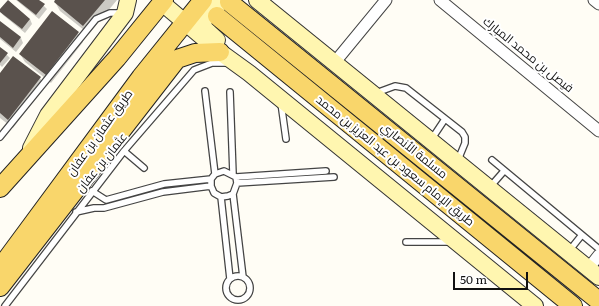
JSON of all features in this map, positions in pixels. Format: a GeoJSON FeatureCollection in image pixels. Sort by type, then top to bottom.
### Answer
{"type":"FeatureCollection","features":[{"type":"Feature","properties":{"kind":"main road","name":"طريق عثمان بن عفان"},"geometry":{"type":"LineString","coordinates":[[0,268],[142,77],[204,0]]}},
{"type":"Feature","properties":{"kind":"main road"},"geometry":{"type":"LineString","coordinates":[[0,187],[117,58],[163,1]]}},
{"type":"Feature","properties":{"kind":"main road","name":"طريق الإمام سعود بن عبد العزيز بن محمد"},"geometry":{"type":"LineString","coordinates":[[223,6],[573,306]]}},
{"type":"Feature","properties":{"kind":"main road","name":"مسلمة الأنصاري"},"geometry":{"type":"LineString","coordinates":[[223,6],[599,301]]}},
{"type":"Feature","properties":{"kind":"main road"},"geometry":{"type":"LineString","coordinates":[[0,287],[177,59],[195,52],[220,52]]}},
{"type":"Feature","properties":{"kind":"street"},"geometry":{"type":"LineString","coordinates":[[335,62],[386,0]]}},
{"type":"Feature","properties":{"kind":"street","name":"فيصل بن محمد المبارك"},"geometry":{"type":"LineString","coordinates":[[440,0],[599,131]]}},
{"type":"Feature","properties":{"kind":"street"},"geometry":{"type":"LineString","coordinates":[[594,0],[599,4]]}},
{"type":"Feature","properties":{"kind":"street","name":"طريق الإمام سعود بن عبد العزيز بن محمد"},"geometry":{"type":"LineString","coordinates":[[163,1],[185,23],[220,52],[249,73],[535,306]]}},
{"type":"Feature","properties":{"kind":"street"},"geometry":{"type":"LineString","coordinates":[[264,3],[594,273],[599,255]]}},
{"type":"Feature","properties":{"kind":"street"},"geometry":{"type":"LineString","coordinates":[[26,159],[48,114],[126,6]]}},
{"type":"Feature","properties":{"kind":"street"},"geometry":{"type":"LineString","coordinates":[[223,6],[203,21],[204,28],[249,73]]}},
{"type":"Feature","properties":{"kind":"street"},"geometry":{"type":"LineString","coordinates":[[552,289],[569,306]]}},
{"type":"Feature","properties":{"kind":"lane"},"geometry":{"type":"LineString","coordinates":[[0,136],[96,19],[126,6]]}},
{"type":"Feature","properties":{"kind":"lane","name":"عثمان بن عفان"},"geometry":{"type":"LineString","coordinates":[[5,306],[124,151],[194,70],[212,63],[235,63]]}},
{"type":"Feature","properties":{"kind":"lane"},"geometry":{"type":"LineString","coordinates":[[374,94],[400,86],[406,88],[445,119],[465,137],[465,143],[457,162]]}},
{"type":"Feature","properties":{"kind":"lane"},"geometry":{"type":"LineString","coordinates":[[205,91],[215,174],[211,183],[214,193],[221,197],[233,194]]}},
{"type":"Feature","properties":{"kind":"lane"},"geometry":{"type":"LineString","coordinates":[[230,92],[234,175],[237,183],[233,194],[243,277],[249,284],[250,288],[246,297],[237,300],[229,296],[226,292],[227,282],[238,276],[243,277]]}},
{"type":"Feature","properties":{"kind":"lane"},"geometry":{"type":"LineString","coordinates":[[281,99],[286,139]]}},
{"type":"Feature","properties":{"kind":"lane"},"geometry":{"type":"LineString","coordinates":[[431,140],[445,119]]}},
{"type":"Feature","properties":{"kind":"lane"},"geometry":{"type":"LineString","coordinates":[[124,151],[144,168]]}},
{"type":"Feature","properties":{"kind":"lane"},"geometry":{"type":"LineString","coordinates":[[492,160],[599,249]]}},
{"type":"Feature","properties":{"kind":"lane"},"geometry":{"type":"LineString","coordinates":[[215,174],[224,170],[234,175],[326,170]]}},
{"type":"Feature","properties":{"kind":"lane"},"geometry":{"type":"LineString","coordinates":[[489,188],[504,171]]}},
{"type":"Feature","properties":{"kind":"lane"},"geometry":{"type":"LineString","coordinates":[[237,183],[334,177]]}},
{"type":"Feature","properties":{"kind":"lane"},"geometry":{"type":"LineString","coordinates":[[92,191],[106,200],[164,184],[211,183]]}},
{"type":"Feature","properties":{"kind":"lane"},"geometry":{"type":"LineString","coordinates":[[76,212],[94,208],[104,208],[163,192],[211,183]]}},
{"type":"Feature","properties":{"kind":"lane"},"geometry":{"type":"LineString","coordinates":[[221,197],[230,279]]}},
{"type":"Feature","properties":{"kind":"lane"},"geometry":{"type":"LineString","coordinates":[[568,252],[582,236]]}},
{"type":"Feature","properties":{"kind":"lane"},"geometry":{"type":"LineString","coordinates":[[406,242],[458,242]]}},
{"type":"Feature","properties":{"kind":"building"},"geometry":{"type":"Polygon","coordinates":[[[8,0],[30,19],[22,29],[0,12],[0,9],[8,0]]]}},
{"type":"Feature","properties":{"kind":"building"},"geometry":{"type":"Polygon","coordinates":[[[17,0],[39,0],[45,4],[36,15],[17,0]]]}},
{"type":"Feature","properties":{"kind":"building"},"geometry":{"type":"Polygon","coordinates":[[[55,0],[105,0],[83,26],[54,2],[55,0]]]}},
{"type":"Feature","properties":{"kind":"building"},"geometry":{"type":"Polygon","coordinates":[[[52,11],[79,32],[46,75],[19,54],[52,11]]]}},
{"type":"Feature","properties":{"kind":"building"},"geometry":{"type":"Polygon","coordinates":[[[0,21],[21,37],[13,48],[0,37],[0,21]]]}},
{"type":"Feature","properties":{"kind":"building"},"geometry":{"type":"Polygon","coordinates":[[[0,47],[8,53],[0,63],[0,47]]]}},
{"type":"Feature","properties":{"kind":"building"},"geometry":{"type":"Polygon","coordinates":[[[13,56],[41,77],[8,120],[0,113],[0,73],[13,56]]]}}]}
